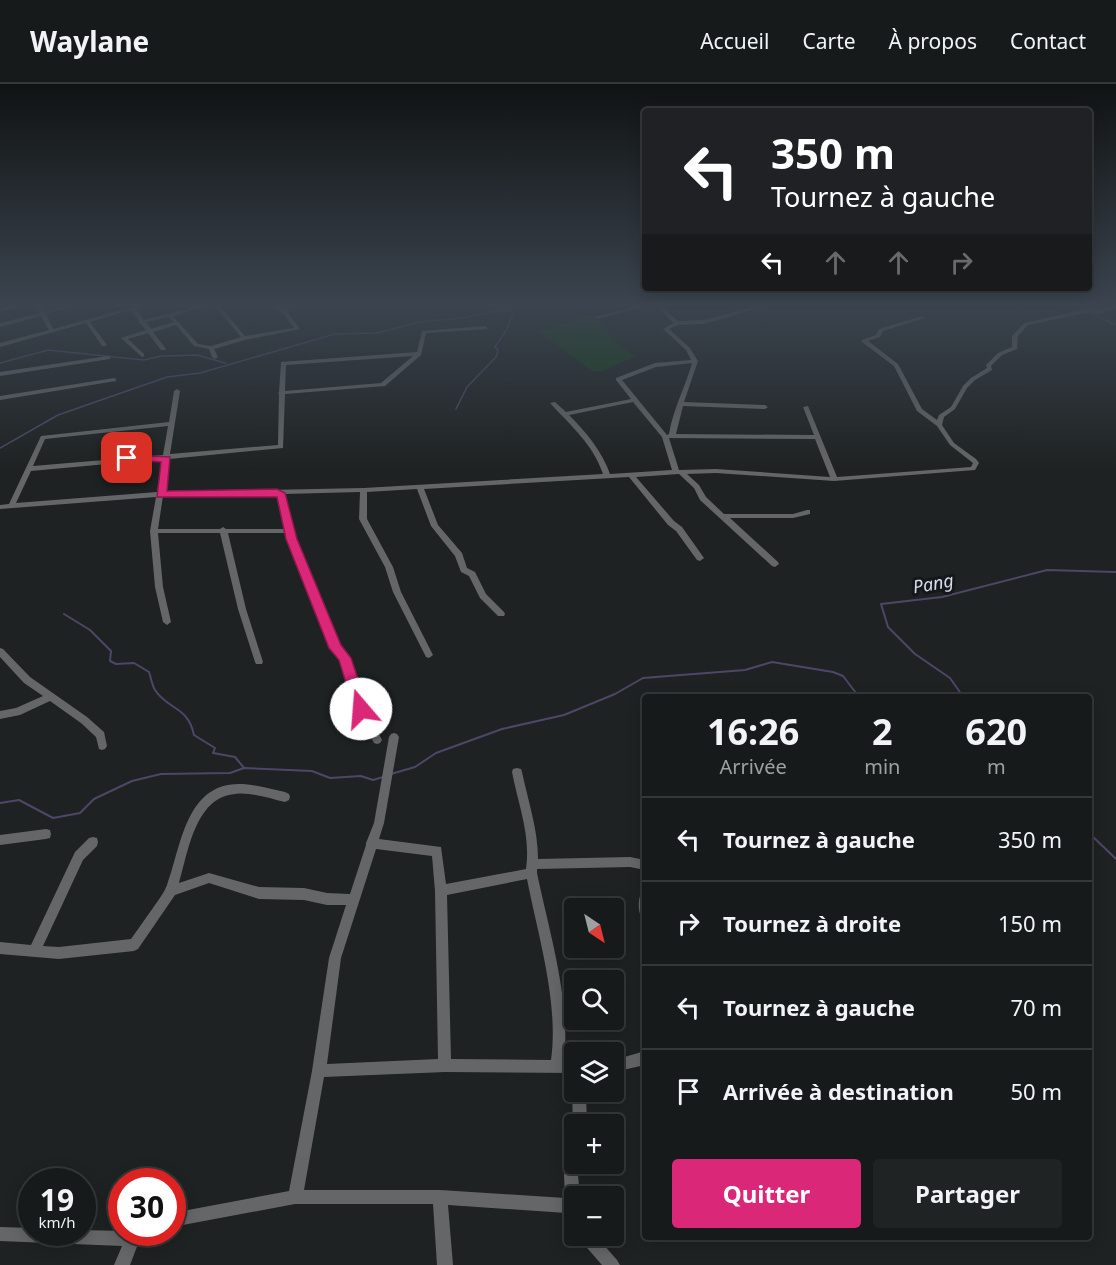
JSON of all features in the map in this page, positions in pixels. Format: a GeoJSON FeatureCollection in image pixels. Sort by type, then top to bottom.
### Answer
{"type":"FeatureCollection","features":[{"type":"Feature","properties":{"kind":"street"},"geometry":{"type":"LineString","coordinates":[[0,374],[94,360]]}},
{"type":"Feature","properties":{"kind":"street"},"geometry":{"type":"LineString","coordinates":[[28,469],[127,458],[167,459],[281,447],[281,393],[284,363],[327,360]]}},
{"type":"Feature","properties":{"kind":"street"},"geometry":{"type":"LineString","coordinates":[[281,393],[383,385],[412,360]]}},
{"type":"Feature","properties":{"kind":"street"},"geometry":{"type":"LineString","coordinates":[[0,507],[161,494],[420,488],[679,472],[716,471],[834,479],[973,469],[974,460],[952,444],[939,425],[919,410],[896,365],[889,360]]}},
{"type":"Feature","properties":{"kind":"street"},"geometry":{"type":"LineString","coordinates":[[939,425],[941,416],[954,408],[964,387],[990,369],[988,366],[991,360]]}},
{"type":"Feature","properties":{"kind":"street"},"geometry":{"type":"LineString","coordinates":[[669,437],[695,361],[656,365],[618,379],[633,399],[669,437],[679,472],[697,487],[703,498],[775,564]]}},
{"type":"Feature","properties":{"kind":"street"},"geometry":{"type":"LineString","coordinates":[[0,398],[114,380]]}},
{"type":"Feature","properties":{"kind":"street"},"geometry":{"type":"LineString","coordinates":[[167,622],[159,587],[154,531],[177,391]]}},
{"type":"Feature","properties":{"kind":"street"},"geometry":{"type":"LineString","coordinates":[[565,414],[633,399]]}},
{"type":"Feature","properties":{"kind":"street"},"geometry":{"type":"LineString","coordinates":[[553,403],[565,414],[604,463],[607,476]]}},
{"type":"Feature","properties":{"kind":"street"},"geometry":{"type":"LineString","coordinates":[[679,404],[765,407]]}},
{"type":"Feature","properties":{"kind":"street"},"geometry":{"type":"LineString","coordinates":[[806,407],[834,479]]}},
{"type":"Feature","properties":{"kind":"street"},"geometry":{"type":"LineString","coordinates":[[12,505],[43,437],[171,424]]}},
{"type":"Feature","properties":{"kind":"street"},"geometry":{"type":"LineString","coordinates":[[669,437],[816,436]]}},
{"type":"Feature","properties":{"kind":"street"},"geometry":{"type":"LineString","coordinates":[[631,475],[670,523],[679,529],[700,558]]}},
{"type":"Feature","properties":{"kind":"street"},"geometry":{"type":"LineString","coordinates":[[420,488],[442,536],[459,555],[464,570],[472,574],[492,609],[501,614]]}},
{"type":"Feature","properties":{"kind":"street"},"geometry":{"type":"LineString","coordinates":[[364,490],[363,519],[389,567],[397,592],[429,655]]}},
{"type":"Feature","properties":{"kind":"street"},"geometry":{"type":"LineString","coordinates":[[277,492],[282,495],[291,539],[336,648],[345,658],[361,709],[378,740]]}},
{"type":"Feature","properties":{"kind":"street"},"geometry":{"type":"LineString","coordinates":[[724,516],[793,516],[807,512]]}},
{"type":"Feature","properties":{"kind":"street"},"geometry":{"type":"LineString","coordinates":[[154,531],[223,529],[291,531]]}},
{"type":"Feature","properties":{"kind":"street"},"geometry":{"type":"LineString","coordinates":[[223,529],[237,590],[259,662]]}},
{"type":"Feature","properties":{"kind":"street"},"geometry":{"type":"LineString","coordinates":[[0,651],[27,680],[84,720],[101,735],[102,746]]}},
{"type":"Feature","properties":{"kind":"street"},"geometry":{"type":"LineString","coordinates":[[0,715],[17,712],[50,697]]}},
{"type":"Feature","properties":{"kind":"street"},"geometry":{"type":"LineString","coordinates":[[295,1197],[319,1071],[334,958],[370,843],[379,824],[394,737]]}},
{"type":"Feature","properties":{"kind":"street"},"geometry":{"type":"LineString","coordinates":[[517,772],[520,791],[530,816],[532,868],[561,1049],[557,1065]]}},
{"type":"Feature","properties":{"kind":"street"},"geometry":{"type":"LineString","coordinates":[[0,948],[35,949],[59,953],[134,945],[171,891],[190,825],[211,798],[231,789],[285,797]]}},
{"type":"Feature","properties":{"kind":"street"},"geometry":{"type":"LineString","coordinates":[[0,840],[46,834]]}},
{"type":"Feature","properties":{"kind":"street"},"geometry":{"type":"LineString","coordinates":[[35,949],[79,856],[93,842]]}},
{"type":"Feature","properties":{"kind":"street"},"geometry":{"type":"LineString","coordinates":[[370,843],[437,851],[441,891],[445,1065]]}},
{"type":"Feature","properties":{"kind":"street"},"geometry":{"type":"LineString","coordinates":[[441,891],[532,868],[630,862],[642,868]]}},
{"type":"Feature","properties":{"kind":"street"},"geometry":{"type":"LineString","coordinates":[[171,891],[208,878],[259,893],[304,894],[327,899],[352,900]]}},
{"type":"Feature","properties":{"kind":"street"},"geometry":{"type":"LineString","coordinates":[[624,1063],[642,1059]]}},
{"type":"Feature","properties":{"kind":"street"},"geometry":{"type":"LineString","coordinates":[[319,1071],[445,1065],[564,1066]]}},
{"type":"Feature","properties":{"kind":"street"},"geometry":{"type":"LineString","coordinates":[[186,1217],[295,1197],[440,1197],[564,1211]]}},
{"type":"Feature","properties":{"kind":"street"},"geometry":{"type":"LineString","coordinates":[[440,1197],[445,1265]]}},
{"type":"Feature","properties":{"kind":"street"},"geometry":{"type":"LineString","coordinates":[[0,1234],[108,1236]]}},
{"type":"Feature","properties":{"kind":"street"},"geometry":{"type":"LineString","coordinates":[[122,1265],[132,1246]]}},
{"type":"Feature","properties":{"kind":"street"},"geometry":{"type":"LineString","coordinates":[[595,1246],[612,1265]]}},
{"type":"Feature","properties":{"kind":"green space"},"geometry":{"type":"Polygon","coordinates":[[[577,360],[627,360],[600,372],[592,371],[577,360]]]}},
{"type":"Feature","properties":{"kind":"waterway"},"geometry":{"type":"LineString","coordinates":[[0,363],[11,360]]}},
{"type":"Feature","properties":{"kind":"waterway"},"geometry":{"type":"LineString","coordinates":[[215,360],[225,363]]}},
{"type":"Feature","properties":{"kind":"waterway"},"geometry":{"type":"LineString","coordinates":[[0,448],[58,415],[167,377],[200,373],[245,360]]}},
{"type":"Feature","properties":{"kind":"waterway"},"geometry":{"type":"LineString","coordinates":[[456,409],[467,387],[493,360]]}},
{"type":"Feature","properties":{"kind":"waterway","name":"Pang"},"geometry":{"type":"LineString","coordinates":[[961,694],[950,678],[915,654],[888,627],[881,604],[942,597],[1047,570],[1116,572]]}},
{"type":"Feature","properties":{"kind":"waterway"},"geometry":{"type":"LineString","coordinates":[[64,614],[90,630],[111,651],[110,661],[116,664],[134,663],[149,672],[155,690],[182,713],[194,735],[215,748],[213,753],[235,757],[244,768]]}},
{"type":"Feature","properties":{"kind":"waterway"},"geometry":{"type":"LineString","coordinates":[[391,774],[415,767],[436,753],[502,729],[564,715],[615,694],[643,678],[745,670],[772,662],[833,672],[843,676],[856,693],[859,694]]}},
{"type":"Feature","properties":{"kind":"waterway"},"geometry":{"type":"LineString","coordinates":[[0,803],[19,800],[53,818],[80,813],[94,799],[132,781],[161,774],[230,773],[244,768]]}},
{"type":"Feature","properties":{"kind":"waterway"},"geometry":{"type":"LineString","coordinates":[[244,768],[312,771],[330,778],[361,776],[373,780],[383,777]]}},
{"type":"Feature","properties":{"kind":"waterway","name":"Pang"},"geometry":{"type":"LineString","coordinates":[[1092,836],[1116,859]]}},
{"type":"Feature","properties":{"kind":"route"},"geometry":{"type":"LineString","coordinates":[[127,458],[167,459],[161,494],[277,492],[282,495],[291,539],[331,631],[336,648],[345,658],[361,709]]}}]}
